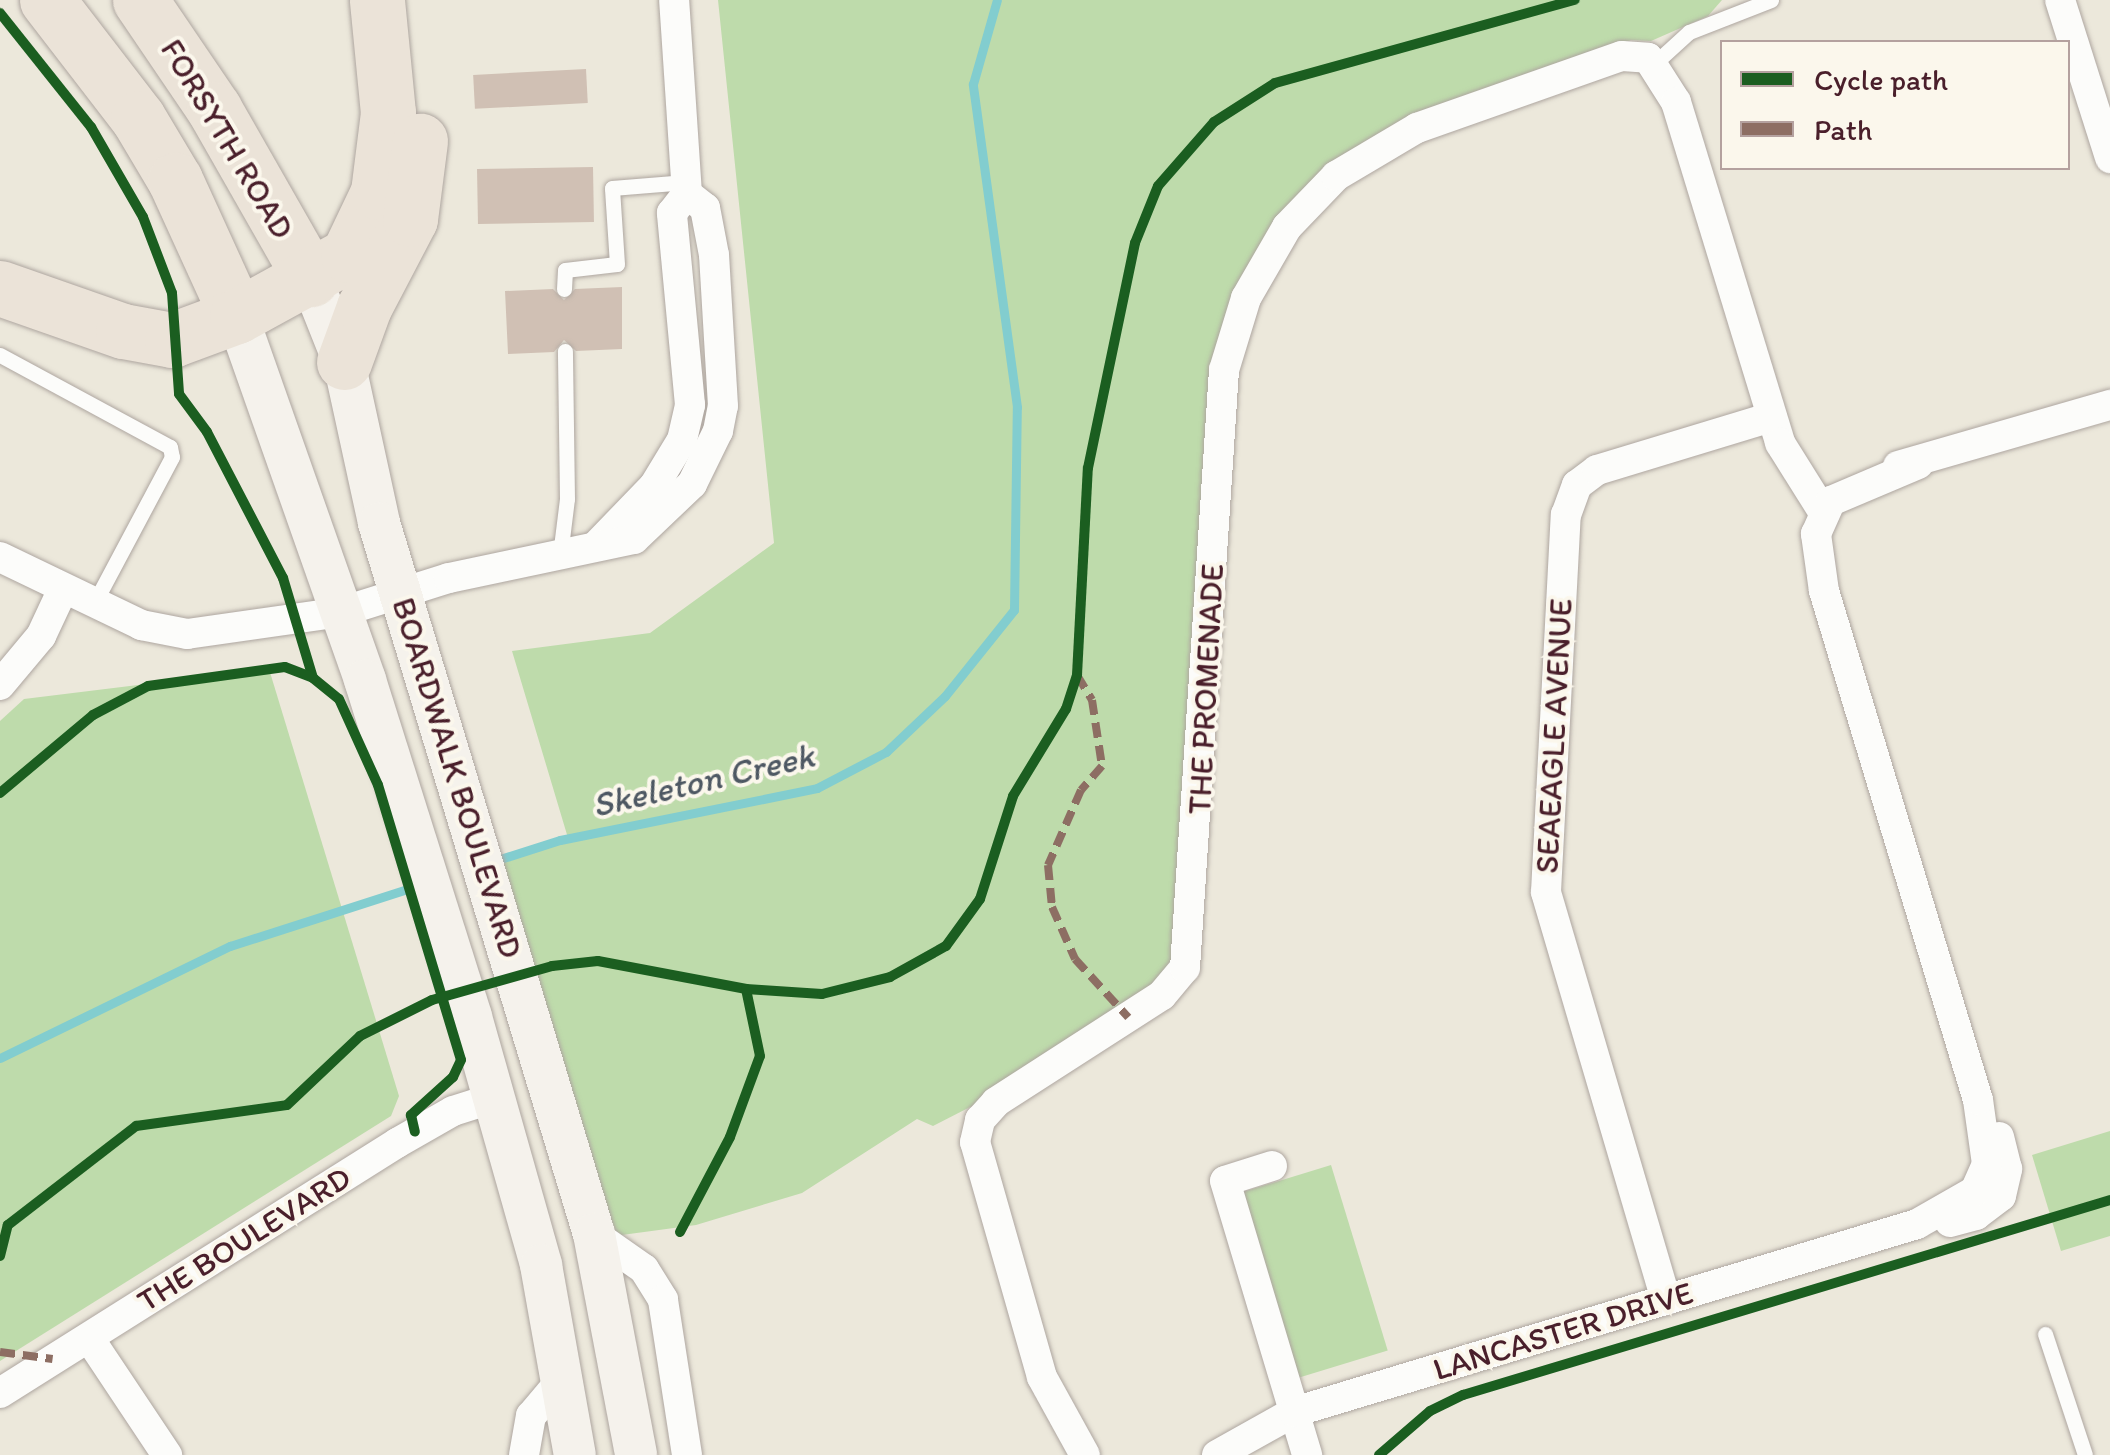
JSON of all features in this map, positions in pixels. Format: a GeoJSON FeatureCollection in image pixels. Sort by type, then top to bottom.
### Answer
{"type":"FeatureCollection","features":[{"type":"Feature","properties":{"kind":"highway","name":"FORSYTH ROAD"},"geometry":{"type":"LineString","coordinates":[[47,0],[138,118],[175,180],[236,316]]}},
{"type":"Feature","properties":{"kind":"highway","name":"FORSYTH ROAD"},"geometry":{"type":"LineString","coordinates":[[140,0],[214,109],[311,279]]}},
{"type":"Feature","properties":{"kind":"highway"},"geometry":{"type":"LineString","coordinates":[[0,288],[123,331],[172,340],[236,316],[311,279],[360,239],[378,192],[388,113],[377,0]]}},
{"type":"Feature","properties":{"kind":"highway"},"geometry":{"type":"LineString","coordinates":[[344,362],[410,219],[420,165],[414,65],[397,0]]}},
{"type":"Feature","properties":{"kind":"main road","name":"BOARDWALK BOULEVARD"},"geometry":{"type":"LineString","coordinates":[[311,279],[344,362],[401,595],[594,1234],[636,1455]]}},
{"type":"Feature","properties":{"kind":"main road","name":"BOARDWALK BOULEVARD"},"geometry":{"type":"LineString","coordinates":[[236,316],[341,612],[471,1016],[564,1377],[576,1455]]}},
{"type":"Feature","properties":{"kind":"street"},"geometry":{"type":"LineString","coordinates":[[0,557],[140,624],[187,634],[341,612],[634,539],[675,506],[718,431],[725,379],[706,208],[687,188],[674,0]]}},
{"type":"Feature","properties":{"kind":"street"},"geometry":{"type":"LineString","coordinates":[[2060,0],[2110,158]]}},
{"type":"Feature","properties":{"kind":"street","name":"THE PROMENADE"},"geometry":{"type":"LineString","coordinates":[[1085,1455],[1042,1377],[974,1142],[980,1120],[996,1102],[1162,995],[1185,968],[1220,405],[1231,337],[1246,298],[1286,227],[1362,156],[1432,122],[1603,62],[1638,54],[1655,63]]}},
{"type":"Feature","properties":{"kind":"street"},"geometry":{"type":"LineString","coordinates":[[1655,63],[1676,102],[1771,417],[1815,501],[1918,464],[2110,405]]}},
{"type":"Feature","properties":{"kind":"street","name":"SEAEAGLE AVENUE"},"geometry":{"type":"LineString","coordinates":[[1666,1300],[1546,892],[1566,514],[1577,485],[1596,470],[1771,417]]}},
{"type":"Feature","properties":{"kind":"street","name":"LANCASTER DRIVE"},"geometry":{"type":"LineString","coordinates":[[1217,1455],[1294,1412],[1917,1224],[1966,1199],[1984,1176],[1978,1100],[1824,591],[1815,501]]}},
{"type":"Feature","properties":{"kind":"street"},"geometry":{"type":"LineString","coordinates":[[0,685],[41,636],[63,589]]}},
{"type":"Feature","properties":{"kind":"street","name":"THE BOULEVARD"},"geometry":{"type":"LineString","coordinates":[[0,1392],[397,1143],[452,1111],[494,1098]]}},
{"type":"Feature","properties":{"kind":"street"},"geometry":{"type":"LineString","coordinates":[[1272,1166],[1225,1181],[1307,1455]]}},
{"type":"Feature","properties":{"kind":"street"},"geometry":{"type":"LineString","coordinates":[[594,1234],[644,1268],[662,1300],[687,1455]]}},
{"type":"Feature","properties":{"kind":"street"},"geometry":{"type":"LineString","coordinates":[[89,1338],[167,1455]]}},
{"type":"Feature","properties":{"kind":"street"},"geometry":{"type":"LineString","coordinates":[[524,1455],[531,1416],[564,1377]]}},
{"type":"Feature","properties":{"kind":"lane"},"geometry":{"type":"LineString","coordinates":[[1655,63],[1688,32],[1770,0]]}},
{"type":"Feature","properties":{"kind":"lane"},"geometry":{"type":"LineString","coordinates":[[564,289],[566,270],[617,264],[612,188],[687,188]]}},
{"type":"Feature","properties":{"kind":"lane"},"geometry":{"type":"LineString","coordinates":[[560,555],[567,498],[565,351]]}},
{"type":"Feature","properties":{"kind":"lane"},"geometry":{"type":"LineString","coordinates":[[0,355],[170,447],[172,457],[94,604]]}},
{"type":"Feature","properties":{"kind":"lane"},"geometry":{"type":"LineString","coordinates":[[2045,1334],[2084,1455]]}},
{"type":"Feature","properties":{"kind":"green space"},"geometry":{"type":"Polygon","coordinates":[[[718,0],[1722,0],[1708,16],[1651,41],[1631,40],[1427,111],[1244,274],[1176,947],[1167,975],[976,1104],[933,1126],[917,1119],[802,1193],[696,1225],[607,1237],[500,859],[568,838],[512,651],[650,633],[774,543],[718,0]]]}},
{"type":"Feature","properties":{"kind":"green space"},"geometry":{"type":"Polygon","coordinates":[[[269,669],[399,1096],[391,1116],[0,1361],[0,721],[24,699],[269,669]]]}},
{"type":"Feature","properties":{"kind":"green space"},"geometry":{"type":"Polygon","coordinates":[[[2110,1131],[2110,1236],[2061,1251],[2032,1155],[2110,1131]]]}},
{"type":"Feature","properties":{"kind":"green space"},"geometry":{"type":"Polygon","coordinates":[[[1331,1165],[1388,1351],[1297,1378],[1240,1193],[1331,1165]]]}},
{"type":"Feature","properties":{"kind":"building"},"geometry":{"type":"Polygon","coordinates":[[[586,69],[588,103],[475,109],[473,75],[586,69]]]}},
{"type":"Feature","properties":{"kind":"building"},"geometry":{"type":"Polygon","coordinates":[[[593,167],[594,222],[478,224],[477,169],[593,167]]]}},
{"type":"Feature","properties":{"kind":"building"},"geometry":{"type":"Polygon","coordinates":[[[622,287],[622,349],[576,351],[564,340],[554,352],[508,354],[505,291],[553,289],[564,300],[575,289],[622,287]]]}},
{"type":"Feature","properties":{"kind":"waterway","name":"Skeleton Creek"},"geometry":{"type":"LineString","coordinates":[[494,861],[560,840],[817,788],[886,752],[945,696],[1014,610],[1017,407],[973,84],[997,0]]}},
{"type":"Feature","properties":{"kind":"waterway","name":"Skeleton Creek"},"geometry":{"type":"LineString","coordinates":[[0,1058],[230,946],[417,886]]}},
{"type":"Feature","properties":{"kind":"marked path"},"geometry":{"type":"LineString","coordinates":[[1077,675],[1092,700],[1102,766],[1081,790],[1048,865],[1052,907],[1075,959],[1128,1017]]}},
{"type":"Feature","properties":{"kind":"marked path"},"geometry":{"type":"LineString","coordinates":[[0,1352],[53,1359]]}},
{"type":"Feature","properties":{"kind":"cycle path"},"geometry":{"type":"LineString","coordinates":[[0,1256],[8,1225],[136,1126],[287,1105],[360,1036],[432,1000],[552,966],[598,961],[746,989],[822,994],[890,977],[946,946],[980,899],[1013,796],[1066,709],[1077,675],[1088,468],[1135,243],[1158,186],[1214,122],[1275,83],[1575,0]]}},
{"type":"Feature","properties":{"kind":"cycle path"},"geometry":{"type":"LineString","coordinates":[[0,13],[91,127],[143,217],[172,293],[179,394],[207,432],[283,578],[313,678],[339,699],[378,785],[461,1060],[453,1077],[411,1115],[415,1132]]}},
{"type":"Feature","properties":{"kind":"cycle path"},"geometry":{"type":"LineString","coordinates":[[0,793],[93,715],[148,686],[285,667],[313,678]]}},
{"type":"Feature","properties":{"kind":"cycle path"},"geometry":{"type":"LineString","coordinates":[[680,1232],[730,1137],[760,1056],[746,989]]}},
{"type":"Feature","properties":{"kind":"cycle path"},"geometry":{"type":"LineString","coordinates":[[1379,1455],[1430,1411],[1463,1395],[2110,1200]]}}]}
